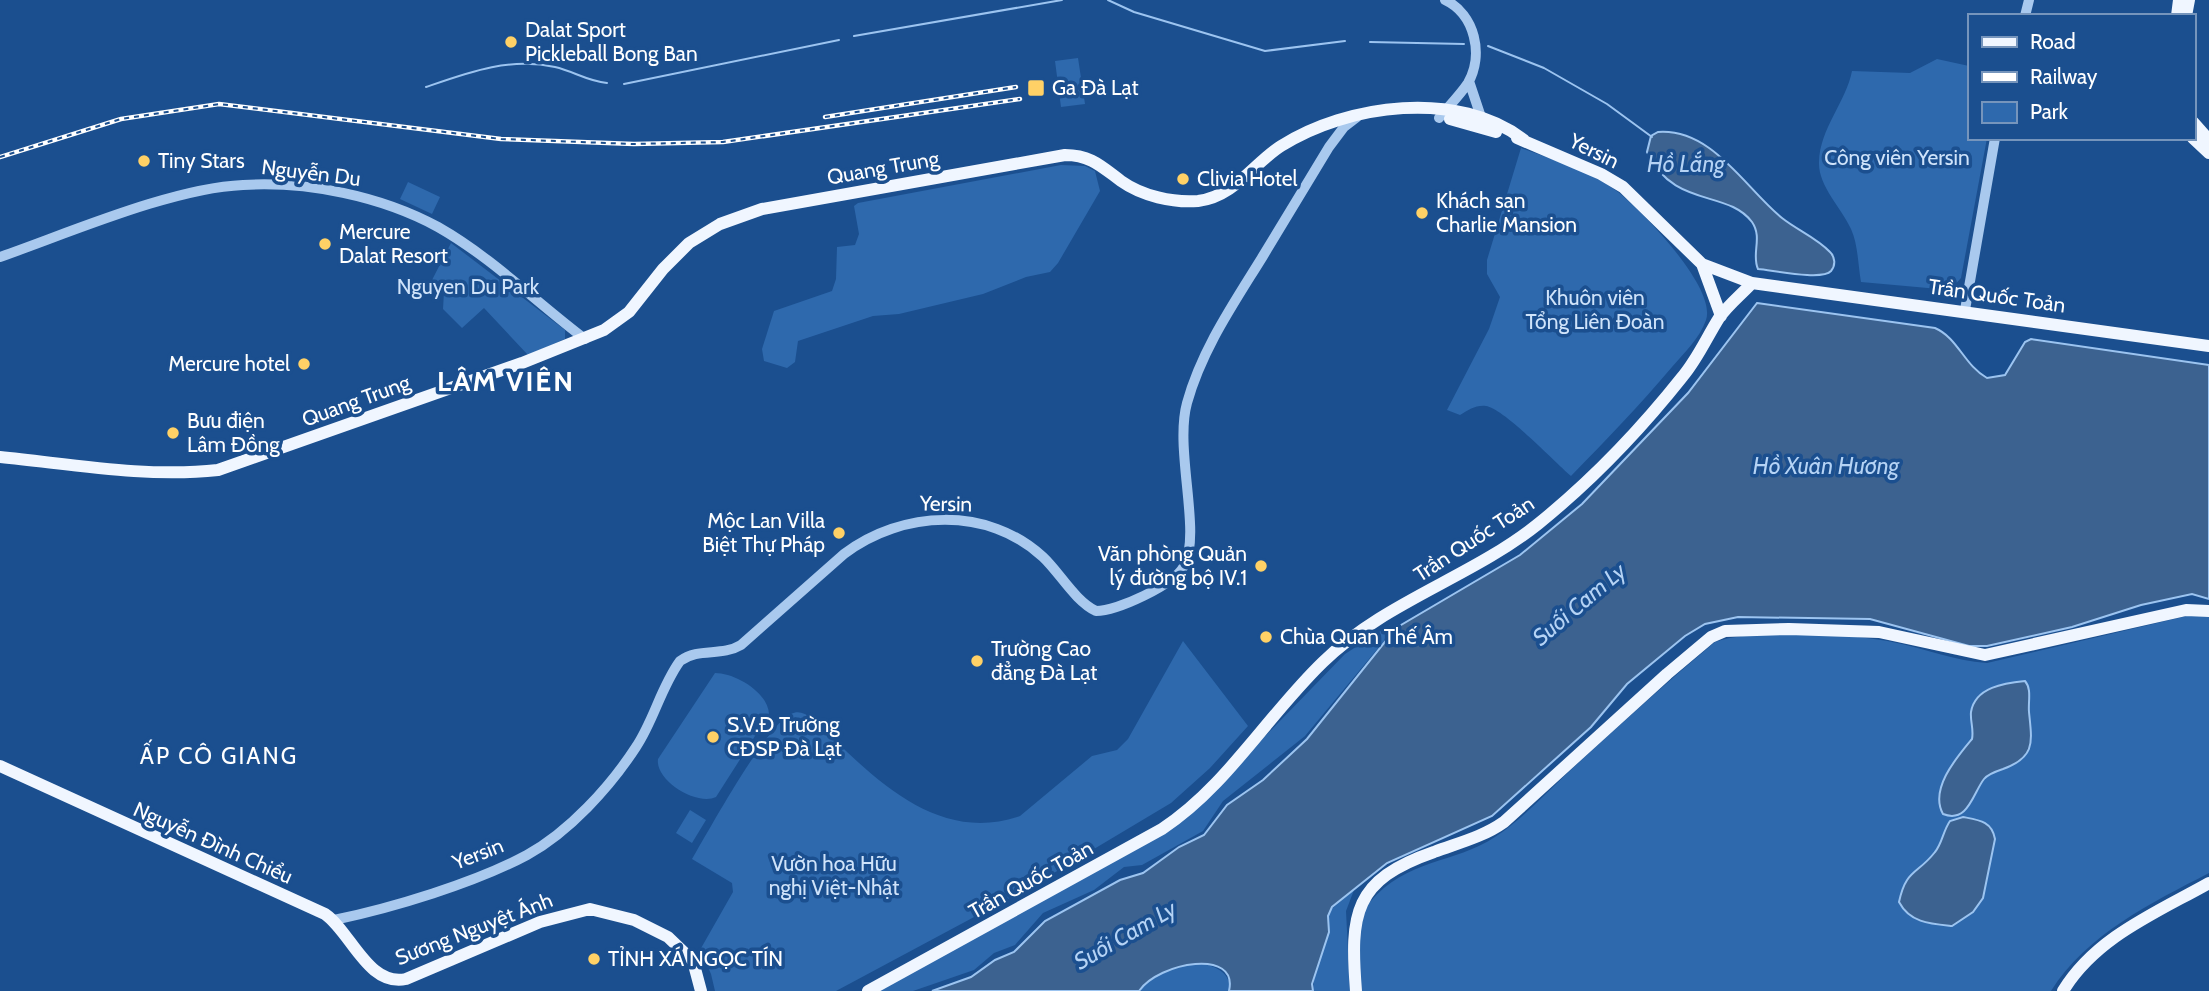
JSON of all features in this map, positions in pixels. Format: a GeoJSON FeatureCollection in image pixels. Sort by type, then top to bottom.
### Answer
{"type":"FeatureCollection","features":[{"type":"Feature","properties":{"kind":"main road","name":"Yersin"},"geometry":{"type":"LineString","coordinates":[[1360,115],[1407,109],[1442,114],[1513,131],[1524,140],[1623,187],[1702,264],[1752,283]]}},
{"type":"Feature","properties":{"kind":"main road","name":"Yersin"},"geometry":{"type":"LineString","coordinates":[[1344,127],[1377,119],[1442,114]]}},
{"type":"Feature","properties":{"kind":"main road"},"geometry":{"type":"LineString","coordinates":[[1257,167],[1271,153],[1302,134],[1360,115]]}},
{"type":"Feature","properties":{"kind":"main road"},"geometry":{"type":"LineString","coordinates":[[2195,124],[2209,140]]}},
{"type":"Feature","properties":{"kind":"main road"},"geometry":{"type":"LineString","coordinates":[[1257,167],[1309,138],[1344,127]]}},
{"type":"Feature","properties":{"kind":"main road"},"geometry":{"type":"LineString","coordinates":[[2195,140],[2209,153]]}},
{"type":"Feature","properties":{"kind":"main road","name":"Quang Trung"},"geometry":{"type":"LineString","coordinates":[[0,457],[147,471],[189,473],[218,470],[585,339],[617,323],[629,312],[671,260],[689,243],[720,224],[751,212],[1058,155],[1092,159],[1121,181],[1157,196],[1199,201],[1223,192],[1257,167]]}},
{"type":"Feature","properties":{"kind":"main road","name":"Yersin"},"geometry":{"type":"LineString","coordinates":[[1702,264],[1721,316]]}},
{"type":"Feature","properties":{"kind":"main road","name":"Trần Quốc Toản"},"geometry":{"type":"LineString","coordinates":[[868,991],[1161,830],[1189,810],[1231,768],[1324,661],[1368,628],[1510,543],[1559,506],[1647,418],[1683,377],[1721,316],[1752,283],[1965,310],[2209,346]]}},
{"type":"Feature","properties":{"kind":"main road"},"geometry":{"type":"LineString","coordinates":[[1356,991],[1354,924],[1366,895],[1407,864],[1479,836],[1504,822],[1667,674],[1718,633],[1746,629],[1869,631],[1985,655],[2186,610],[2209,611]]}},
{"type":"Feature","properties":{"kind":"main road","name":"Nguyễn Đình Chiểu"},"geometry":{"type":"LineString","coordinates":[[0,766],[334,920],[374,970],[390,980]]}},
{"type":"Feature","properties":{"kind":"main road"},"geometry":{"type":"LineString","coordinates":[[2063,991],[2080,965],[2097,949],[2209,883]]}},
{"type":"Feature","properties":{"kind":"main road","name":"Sương Nguyệt Ánh"},"geometry":{"type":"LineString","coordinates":[[390,980],[406,979],[542,922],[590,909],[635,920],[676,943],[693,961],[701,991]]}},
{"type":"Feature","properties":{"kind":"street"},"geometry":{"type":"LineString","coordinates":[[1445,0],[1464,14],[1474,32],[1469,81],[1483,123]]}},
{"type":"Feature","properties":{"kind":"street"},"geometry":{"type":"LineString","coordinates":[[1442,114],[1469,81]]}},
{"type":"Feature","properties":{"kind":"street","name":"Yersin"},"geometry":{"type":"LineString","coordinates":[[334,920],[391,906],[500,867],[545,844],[589,804],[630,757],[680,661],[689,654],[721,652],[741,645],[857,544],[895,527],[926,520],[960,520],[981,523],[1003,531],[1041,555],[1085,604],[1096,611],[1111,608],[1172,580],[1182,570],[1190,551],[1182,436],[1187,402],[1198,371],[1225,318],[1344,127],[1360,115]]}},
{"type":"Feature","properties":{"kind":"street"},"geometry":{"type":"LineString","coordinates":[[1965,310],[1995,140]]}},
{"type":"Feature","properties":{"kind":"street","name":"Nguyễn Du"},"geometry":{"type":"LineString","coordinates":[[0,257],[149,206],[212,189],[242,184],[322,190],[389,206],[439,228],[479,254],[585,339]]}},
{"type":"Feature","properties":{"kind":"green space"},"geometry":{"type":"Polygon","coordinates":[[[1078,58],[1085,104],[1061,107],[1055,61],[1078,58]]]}},
{"type":"Feature","properties":{"kind":"green space","name":"Công viên Yersin"},"geometry":{"type":"Polygon","coordinates":[[[1937,59],[1968,66],[1968,140],[1987,140],[1961,278],[1950,290],[1861,282],[1853,235],[1826,188],[1820,171],[1820,150],[1852,71],[1910,73],[1937,59]]]}},
{"type":"Feature","properties":{"kind":"green space","name":"Khuôn viên Tổng Liên Đoàn"},"geometry":{"type":"Polygon","coordinates":[[[1521,148],[1583,172],[1618,192],[1675,251],[1700,289],[1706,306],[1706,320],[1691,345],[1571,476],[1516,425],[1494,409],[1479,406],[1460,415],[1447,410],[1489,329],[1500,297],[1487,274],[1487,260],[1521,148]]]}},
{"type":"Feature","properties":{"kind":"green space"},"geometry":{"type":"Polygon","coordinates":[[[1061,165],[1085,166],[1095,171],[1100,191],[1050,272],[1026,277],[983,294],[899,314],[873,316],[798,341],[795,362],[787,368],[764,361],[762,349],[774,311],[832,291],[836,279],[837,247],[855,245],[859,234],[854,206],[858,203],[1061,165]]]}},
{"type":"Feature","properties":{"kind":"green space"},"geometry":{"type":"Polygon","coordinates":[[[408,182],[440,197],[432,214],[400,199],[408,182]]]}},
{"type":"Feature","properties":{"kind":"green space","name":"Nguyen Du Park"},"geometry":{"type":"Polygon","coordinates":[[[451,243],[565,330],[565,339],[528,355],[484,308],[462,328],[443,309],[444,292],[431,282],[451,243]]]}},
{"type":"Feature","properties":{"kind":"green space"},"geometry":{"type":"Polygon","coordinates":[[[2191,615],[2209,617],[2209,873],[2122,922],[2083,953],[2051,991],[1361,991],[1358,957],[1360,922],[1369,903],[1384,888],[1415,869],[1479,846],[1506,829],[1715,642],[1752,635],[1776,634],[1853,637],[1892,642],[1963,660],[1987,663],[2191,615]]]}},
{"type":"Feature","properties":{"kind":"green space"},"geometry":{"type":"Polygon","coordinates":[[[1390,625],[1384,641],[1305,736],[1223,801],[1203,831],[1142,865],[1124,867],[1094,890],[1043,913],[1015,945],[994,953],[974,970],[913,991],[874,991],[1206,797],[1345,654],[1390,625]]]}},
{"type":"Feature","properties":{"kind":"green space","name":"Vườn hoa Hữu nghị Việt-Nhật"},"geometry":{"type":"Polygon","coordinates":[[[1183,641],[1248,726],[1210,768],[1171,803],[1032,886],[836,991],[715,991],[700,950],[733,892],[732,883],[692,859],[753,757],[781,722],[791,714],[799,712],[812,718],[880,781],[905,798],[931,812],[959,821],[989,823],[1020,816],[1092,756],[1117,750],[1128,739],[1183,641]]]}},
{"type":"Feature","properties":{"kind":"green space","name":"S.V.Đ Trường CĐSP Đà Lạt"},"geometry":{"type":"Polygon","coordinates":[[[715,673],[732,676],[757,691],[769,714],[716,797],[708,799],[689,795],[670,783],[659,767],[658,759],[715,673]]]}},
{"type":"Feature","properties":{"kind":"green space"},"geometry":{"type":"Polygon","coordinates":[[[690,810],[706,820],[692,843],[676,833],[690,810]]]}},
{"type":"Feature","properties":{"kind":"green space"},"geometry":{"type":"Polygon","coordinates":[[[1354,890],[1346,911],[1350,991],[1313,991],[1315,971],[1329,932],[1328,912],[1354,890]]]}},
{"type":"Feature","properties":{"kind":"green space"},"geometry":{"type":"Polygon","coordinates":[[[1200,962],[1217,968],[1225,975],[1229,991],[1139,991],[1144,984],[1166,970],[1200,962]]]}},
{"type":"Feature","properties":{"kind":"water","name":"Hồ Lắng"},"geometry":{"type":"Polygon","coordinates":[[[1658,132],[1677,133],[1695,140],[1726,162],[1768,206],[1830,252],[1834,261],[1831,271],[1808,275],[1758,269],[1757,234],[1752,222],[1729,205],[1685,190],[1658,170],[1647,152],[1651,136],[1658,132]]]}},
{"type":"Feature","properties":{"kind":"water","name":"Hồ Xuân Hương"},"geometry":{"type":"Polygon","coordinates":[[[1757,303],[1935,328],[1950,338],[1972,366],[1987,378],[2005,375],[2025,342],[2031,339],[2209,365],[2209,599],[2192,594],[2141,605],[2072,627],[1987,646],[1969,646],[1870,619],[1738,617],[1705,624],[1685,636],[1627,684],[1591,727],[1492,816],[1387,863],[1332,907],[1328,916],[1329,932],[1312,984],[1313,991],[1229,991],[1229,977],[1222,969],[1210,964],[1195,964],[1163,973],[1139,991],[932,991],[971,977],[995,960],[1014,952],[1045,921],[1120,880],[1143,873],[1179,847],[1204,835],[1227,805],[1263,780],[1307,739],[1396,628],[1520,555],[1582,504],[1688,393],[1757,303]]]}},
{"type":"Feature","properties":{"kind":"water"},"geometry":{"type":"Polygon","coordinates":[[[2025,681],[2029,692],[2031,732],[2027,754],[2014,764],[1986,777],[1964,811],[1951,816],[1943,814],[1940,804],[1942,784],[1972,739],[1971,712],[1978,697],[1992,688],[2025,681]]]}},
{"type":"Feature","properties":{"kind":"water"},"geometry":{"type":"Polygon","coordinates":[[[1963,817],[1988,825],[1995,839],[1983,898],[1973,912],[1952,926],[1915,918],[1899,902],[1905,884],[1937,849],[1950,821],[1963,817]]]}},
{"type":"Feature","properties":{"kind":"waterway"},"geometry":{"type":"LineString","coordinates":[[854,36],[1062,0]]}},
{"type":"Feature","properties":{"kind":"waterway"},"geometry":{"type":"LineString","coordinates":[[1108,0],[1134,12],[1265,51],[1345,41]]}},
{"type":"Feature","properties":{"kind":"waterway"},"geometry":{"type":"LineString","coordinates":[[624,84],[839,40]]}},
{"type":"Feature","properties":{"kind":"waterway"},"geometry":{"type":"LineString","coordinates":[[1370,42],[1464,44]]}},
{"type":"Feature","properties":{"kind":"waterway"},"geometry":{"type":"LineString","coordinates":[[1488,46],[1544,68],[1607,104],[1652,137]]}},
{"type":"Feature","properties":{"kind":"waterway"},"geometry":{"type":"LineString","coordinates":[[426,87],[474,71],[521,64],[555,67],[607,83]]}},
{"type":"Feature","properties":{"kind":"railway"},"geometry":{"type":"LineString","coordinates":[[825,117],[1016,87]]}},
{"type":"Feature","properties":{"kind":"railway"},"geometry":{"type":"LineString","coordinates":[[0,157],[121,119],[219,104],[501,139],[634,144],[723,142],[1020,99]]}},
{"type":"Feature","properties":{"kind":"place","name":"Dalat Sport Pickleball Bong Ban"},"geometry":{"type":"Point","coordinates":[511,42]}},
{"type":"Feature","properties":{"kind":"place","name":"Ga Đà Lạt"},"geometry":{"type":"Point","coordinates":[1036,88]}},
{"type":"Feature","properties":{"kind":"place","name":"Tiny Stars"},"geometry":{"type":"Point","coordinates":[144,161]}},
{"type":"Feature","properties":{"kind":"place","name":"Clivia Hotel"},"geometry":{"type":"Point","coordinates":[1183,179]}},
{"type":"Feature","properties":{"kind":"place","name":"Khách sạn Charlie Mansion"},"geometry":{"type":"Point","coordinates":[1422,213]}},
{"type":"Feature","properties":{"kind":"place","name":"Mercure Dalat Resort"},"geometry":{"type":"Point","coordinates":[325,244]}},
{"type":"Feature","properties":{"kind":"place","name":"Mercure hotel"},"geometry":{"type":"Point","coordinates":[304,364]}},
{"type":"Feature","properties":{"kind":"place","name":"Bưu điện Lâm Đồng"},"geometry":{"type":"Point","coordinates":[173,433]}},
{"type":"Feature","properties":{"kind":"place","name":"Mộc Lan Villa Biệt Thự Pháp"},"geometry":{"type":"Point","coordinates":[839,533]}},
{"type":"Feature","properties":{"kind":"place","name":"Văn phòng Quản lý đường bộ IV.1"},"geometry":{"type":"Point","coordinates":[1261,566]}},
{"type":"Feature","properties":{"kind":"place","name":"Chùa Quan Thế Âm"},"geometry":{"type":"Point","coordinates":[1266,637]}},
{"type":"Feature","properties":{"kind":"place","name":"Trường Cao đẳng Đà Lạt"},"geometry":{"type":"Point","coordinates":[977,661]}},
{"type":"Feature","properties":{"kind":"place","name":"S.V.Đ Trường CĐSP Đà Lạt"},"geometry":{"type":"Point","coordinates":[713,737]}},
{"type":"Feature","properties":{"kind":"place","name":"TỈNH XÁ NGỌC TÍN"},"geometry":{"type":"Point","coordinates":[594,959]}},
{"type":"Feature","properties":{"kind":"district","name":"LÂM VIÊN"},"geometry":{"type":"Point","coordinates":[506,381]}},
{"type":"Feature","properties":{"kind":"district","name":"ẤP CÔ GIANG"},"geometry":{"type":"Point","coordinates":[219,756]}},
{"type":"Feature","properties":{"kind":"water label","name":"Suối Cam Ly"},"geometry":{"type":"Point","coordinates":[1579,604]}},
{"type":"Feature","properties":{"kind":"water label","name":"Suối Cam Ly"},"geometry":{"type":"Point","coordinates":[1125,935]}}]}
